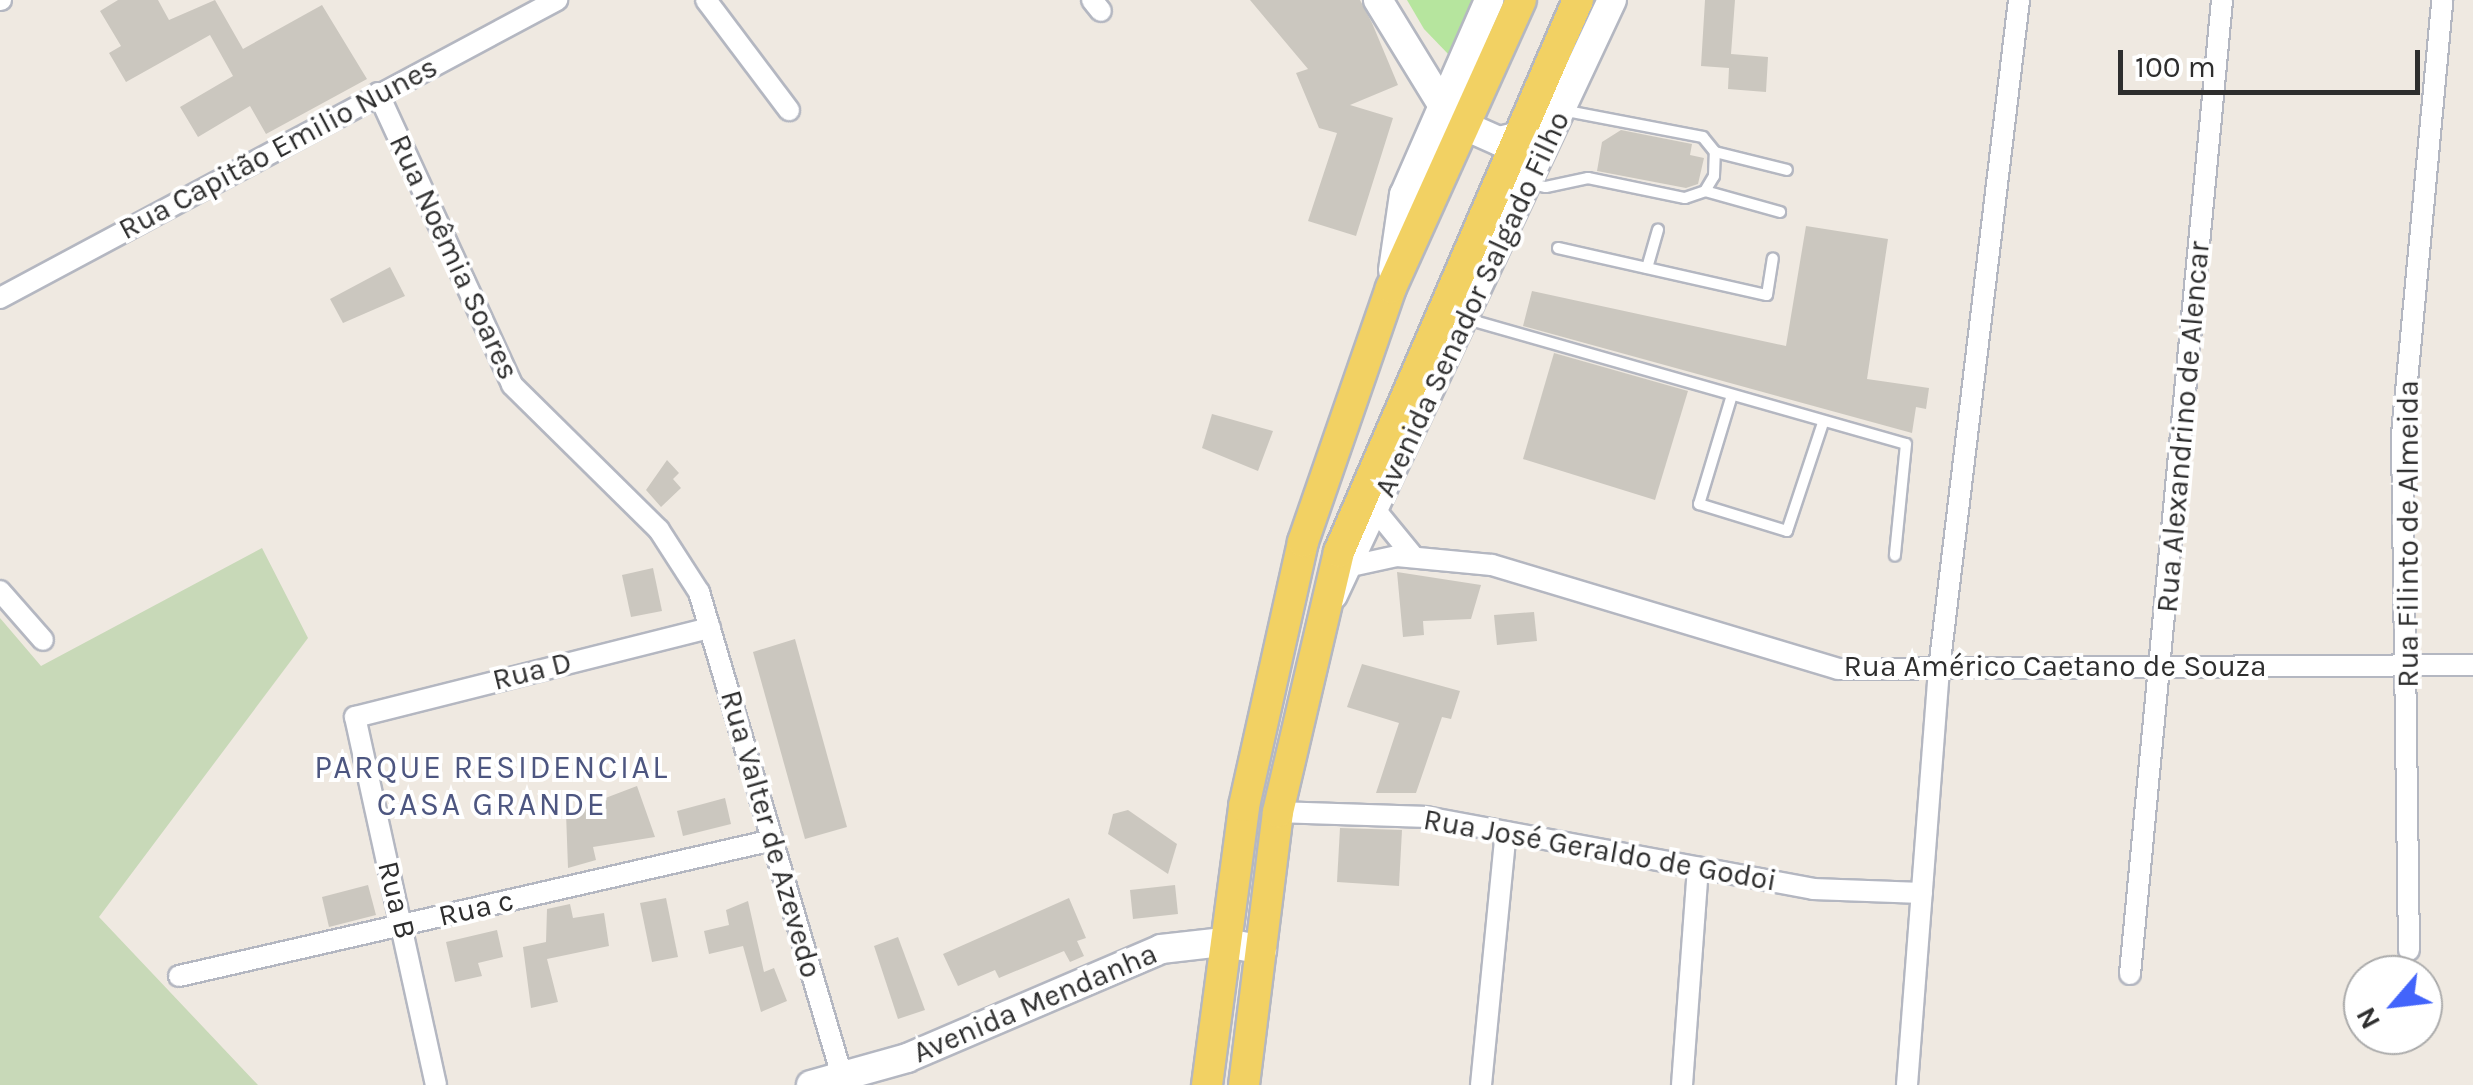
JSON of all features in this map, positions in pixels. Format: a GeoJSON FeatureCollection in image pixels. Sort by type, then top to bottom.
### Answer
{"type":"FeatureCollection","features":[{"type":"Feature","properties":{"kind":"main road"},"geometry":{"type":"LineString","coordinates":[[1378,0],[1454,116],[1486,139],[1512,140],[1559,114]]}},
{"type":"Feature","properties":{"kind":"main road","name":"Avenida Senador Salgado Filho"},"geometry":{"type":"LineString","coordinates":[[1207,1085],[1222,942],[1277,639],[1339,429],[1454,116],[1489,0]]}},
{"type":"Feature","properties":{"kind":"main road","name":"Avenida Senador Salgado Filho"},"geometry":{"type":"LineString","coordinates":[[1390,288],[1404,195],[1428,140],[1454,116],[1521,0]]}},
{"type":"Feature","properties":{"kind":"main road","name":"Avenida Senador Salgado Filho"},"geometry":{"type":"LineString","coordinates":[[1244,1085],[1278,812],[1326,604],[1376,458],[1512,140],[1578,0]]}},
{"type":"Feature","properties":{"kind":"main road","name":"Avenida Senador Salgado Filho"},"geometry":{"type":"LineString","coordinates":[[1326,604],[1351,566],[1612,0]]}},
{"type":"Feature","properties":{"kind":"main road"},"geometry":{"type":"LineString","coordinates":[[1422,70],[1428,140]]}},
{"type":"Feature","properties":{"kind":"main road","name":"Avenida Mendanha"},"geometry":{"type":"LineString","coordinates":[[811,1085],[907,1058],[1161,950],[1222,942],[1262,950]]}},
{"type":"Feature","properties":{"kind":"street","name":"Rua Capitão Emilio Nunes"},"geometry":{"type":"LineString","coordinates":[[0,298],[557,0]]}},
{"type":"Feature","properties":{"kind":"street"},"geometry":{"type":"LineString","coordinates":[[706,0],[788,110]]}},
{"type":"Feature","properties":{"kind":"street"},"geometry":{"type":"LineString","coordinates":[[1907,1085],[1940,669],[2019,0]]}},
{"type":"Feature","properties":{"kind":"street","name":"Rua Alexandrino de Alencar"},"geometry":{"type":"LineString","coordinates":[[2130,974],[2222,0]]}},
{"type":"Feature","properties":{"kind":"street","name":"Rua Filinto de Almeida"},"geometry":{"type":"LineString","coordinates":[[2410,950],[2402,435],[2442,0]]}},
{"type":"Feature","properties":{"kind":"street","name":"Rua Noêmia Soares"},"geometry":{"type":"LineString","coordinates":[[378,93],[512,384],[659,530],[699,592]]}},
{"type":"Feature","properties":{"kind":"street"},"geometry":{"type":"LineString","coordinates":[[1376,512],[1413,556]]}},
{"type":"Feature","properties":{"kind":"street","name":"Rua Américo Caetano de Souza"},"geometry":{"type":"LineString","coordinates":[[1351,566],[1413,556],[1492,565],[1838,670],[2473,665]]}},
{"type":"Feature","properties":{"kind":"street"},"geometry":{"type":"LineString","coordinates":[[0,592],[43,640]]}},
{"type":"Feature","properties":{"kind":"street","name":"Rua Valter de Azevedo"},"geometry":{"type":"LineString","coordinates":[[699,592],[842,1076]]}},
{"type":"Feature","properties":{"kind":"street","name":"Rua D"},"geometry":{"type":"LineString","coordinates":[[355,717],[710,628]]}},
{"type":"Feature","properties":{"kind":"street","name":"Rua B"},"geometry":{"type":"LineString","coordinates":[[355,717],[352,728],[404,925],[436,1085]]}},
{"type":"Feature","properties":{"kind":"street","name":"Rua José Geraldo de Godoi"},"geometry":{"type":"LineString","coordinates":[[1278,812],[1426,816],[1813,889],[1922,892]]}},
{"type":"Feature","properties":{"kind":"street"},"geometry":{"type":"LineString","coordinates":[[1481,1085],[1506,832]]}},
{"type":"Feature","properties":{"kind":"street","name":"Rua c"},"geometry":{"type":"LineString","coordinates":[[179,976],[773,840]]}},
{"type":"Feature","properties":{"kind":"street"},"geometry":{"type":"LineString","coordinates":[[1682,1085],[1698,868]]}},
{"type":"Feature","properties":{"kind":"lane"},"geometry":{"type":"LineString","coordinates":[[1559,114],[1703,136],[1716,152],[1786,170]]}},
{"type":"Feature","properties":{"kind":"lane"},"geometry":{"type":"LineString","coordinates":[[1706,191],[1714,176],[1716,152]]}},
{"type":"Feature","properties":{"kind":"lane"},"geometry":{"type":"LineString","coordinates":[[1527,182],[1546,188],[1588,178],[1686,198],[1706,191],[1780,212]]}},
{"type":"Feature","properties":{"kind":"lane"},"geometry":{"type":"LineString","coordinates":[[1646,268],[1658,230]]}},
{"type":"Feature","properties":{"kind":"lane"},"geometry":{"type":"LineString","coordinates":[[1558,248],[1766,295],[1774,258]]}},
{"type":"Feature","properties":{"kind":"lane"},"geometry":{"type":"LineString","coordinates":[[1466,318],[1906,444],[1895,555]]}},
{"type":"Feature","properties":{"kind":"lane"},"geometry":{"type":"LineString","coordinates":[[1732,395],[1699,504],[1729,514],[1787,531],[1823,422]]}},
{"type":"Feature","properties":{"kind":"green space"},"geometry":{"type":"Polygon","coordinates":[[[1407,0],[1478,0],[1451,57],[1424,29],[1407,0]]]}},
{"type":"Feature","properties":{"kind":"green space"},"geometry":{"type":"Polygon","coordinates":[[[262,548],[308,638],[99,917],[258,1085],[0,1085],[0,618],[41,666],[262,548]]]}},
{"type":"Feature","properties":{"kind":"building"},"geometry":{"type":"Polygon","coordinates":[[[118,0],[158,0],[169,20],[215,0],[243,49],[322,5],[367,79],[266,134],[250,106],[198,137],[180,107],[233,76],[210,35],[126,82],[109,53],[121,46],[100,11],[118,0]]]}},
{"type":"Feature","properties":{"kind":"building"},"geometry":{"type":"Polygon","coordinates":[[[1250,0],[1360,0],[1372,23],[1398,85],[1350,105],[1393,118],[1356,236],[1308,221],[1337,133],[1319,128],[1296,73],[1308,69],[1250,0]]]}},
{"type":"Feature","properties":{"kind":"building"},"geometry":{"type":"Polygon","coordinates":[[[1705,0],[1735,0],[1731,54],[1768,57],[1766,92],[1728,89],[1729,68],[1701,66],[1705,0]]]}},
{"type":"Feature","properties":{"kind":"building"},"geometry":{"type":"Polygon","coordinates":[[[1621,130],[1692,144],[1690,155],[1704,158],[1698,184],[1686,188],[1597,171],[1602,142],[1621,130]]]}},
{"type":"Feature","properties":{"kind":"building"},"geometry":{"type":"Polygon","coordinates":[[[1806,226],[1888,239],[1867,379],[1929,388],[1926,409],[1916,407],[1912,433],[1523,326],[1532,291],[1786,346],[1806,226]]]}},
{"type":"Feature","properties":{"kind":"building"},"geometry":{"type":"Polygon","coordinates":[[[390,267],[405,296],[343,323],[330,299],[390,267]]]}},
{"type":"Feature","properties":{"kind":"building"},"geometry":{"type":"Polygon","coordinates":[[[1554,353],[1688,391],[1655,500],[1523,459],[1554,353]]]}},
{"type":"Feature","properties":{"kind":"building"},"geometry":{"type":"Polygon","coordinates":[[[1212,414],[1273,431],[1258,471],[1202,448],[1212,414]]]}},
{"type":"Feature","properties":{"kind":"building"},"geometry":{"type":"Polygon","coordinates":[[[667,460],[679,473],[673,479],[681,488],[661,507],[646,490],[667,460]]]}},
{"type":"Feature","properties":{"kind":"building"},"geometry":{"type":"Polygon","coordinates":[[[653,568],[662,611],[631,617],[622,575],[653,568]]]}},
{"type":"Feature","properties":{"kind":"building"},"geometry":{"type":"Polygon","coordinates":[[[1397,572],[1481,585],[1471,619],[1423,621],[1424,635],[1403,637],[1397,572]]]}},
{"type":"Feature","properties":{"kind":"building"},"geometry":{"type":"Polygon","coordinates":[[[1534,612],[1537,641],[1497,645],[1494,615],[1534,612]]]}},
{"type":"Feature","properties":{"kind":"building"},"geometry":{"type":"Polygon","coordinates":[[[795,639],[847,827],[805,839],[753,652],[795,639]]]}},
{"type":"Feature","properties":{"kind":"building"},"geometry":{"type":"Polygon","coordinates":[[[1362,664],[1460,691],[1451,719],[1442,717],[1416,793],[1376,793],[1399,723],[1347,707],[1362,664]]]}},
{"type":"Feature","properties":{"kind":"building"},"geometry":{"type":"Polygon","coordinates":[[[637,786],[655,837],[593,847],[596,860],[568,868],[566,813],[637,786]]]}},
{"type":"Feature","properties":{"kind":"building"},"geometry":{"type":"Polygon","coordinates":[[[725,798],[731,824],[683,836],[677,811],[725,798]]]}},
{"type":"Feature","properties":{"kind":"building"},"geometry":{"type":"Polygon","coordinates":[[[1128,810],[1177,844],[1168,874],[1108,834],[1113,814],[1128,810]]]}},
{"type":"Feature","properties":{"kind":"building"},"geometry":{"type":"Polygon","coordinates":[[[1340,828],[1402,830],[1399,886],[1337,882],[1340,828]]]}},
{"type":"Feature","properties":{"kind":"building"},"geometry":{"type":"Polygon","coordinates":[[[368,885],[376,915],[329,927],[322,897],[368,885]]]}},
{"type":"Feature","properties":{"kind":"building"},"geometry":{"type":"Polygon","coordinates":[[[1175,885],[1178,914],[1133,919],[1130,890],[1175,885]]]}},
{"type":"Feature","properties":{"kind":"building"},"geometry":{"type":"Polygon","coordinates":[[[666,898],[678,957],[652,962],[640,903],[666,898]]]}},
{"type":"Feature","properties":{"kind":"building"},"geometry":{"type":"Polygon","coordinates":[[[1069,898],[1086,938],[1077,941],[1084,956],[1070,962],[1064,951],[999,978],[995,970],[958,986],[943,954],[1069,898]]]}},
{"type":"Feature","properties":{"kind":"building"},"geometry":{"type":"Polygon","coordinates":[[[748,901],[764,972],[774,968],[787,1001],[761,1012],[743,946],[709,954],[704,931],[729,925],[726,910],[748,901]]]}},
{"type":"Feature","properties":{"kind":"building"},"geometry":{"type":"Polygon","coordinates":[[[570,904],[573,918],[604,913],[609,946],[547,959],[558,1002],[531,1008],[523,947],[546,942],[547,909],[570,904]]]}},
{"type":"Feature","properties":{"kind":"building"},"geometry":{"type":"Polygon","coordinates":[[[497,930],[503,957],[478,963],[482,976],[455,982],[446,942],[497,930]]]}},
{"type":"Feature","properties":{"kind":"building"},"geometry":{"type":"Polygon","coordinates":[[[898,937],[925,1010],[898,1019],[874,946],[898,937]]]}},
{"type":"Feature","properties":{"kind":"district","name":"PARQUE RESIDENCIAL CASA GRANDE"},"geometry":{"type":"Point","coordinates":[492,788]}}]}
